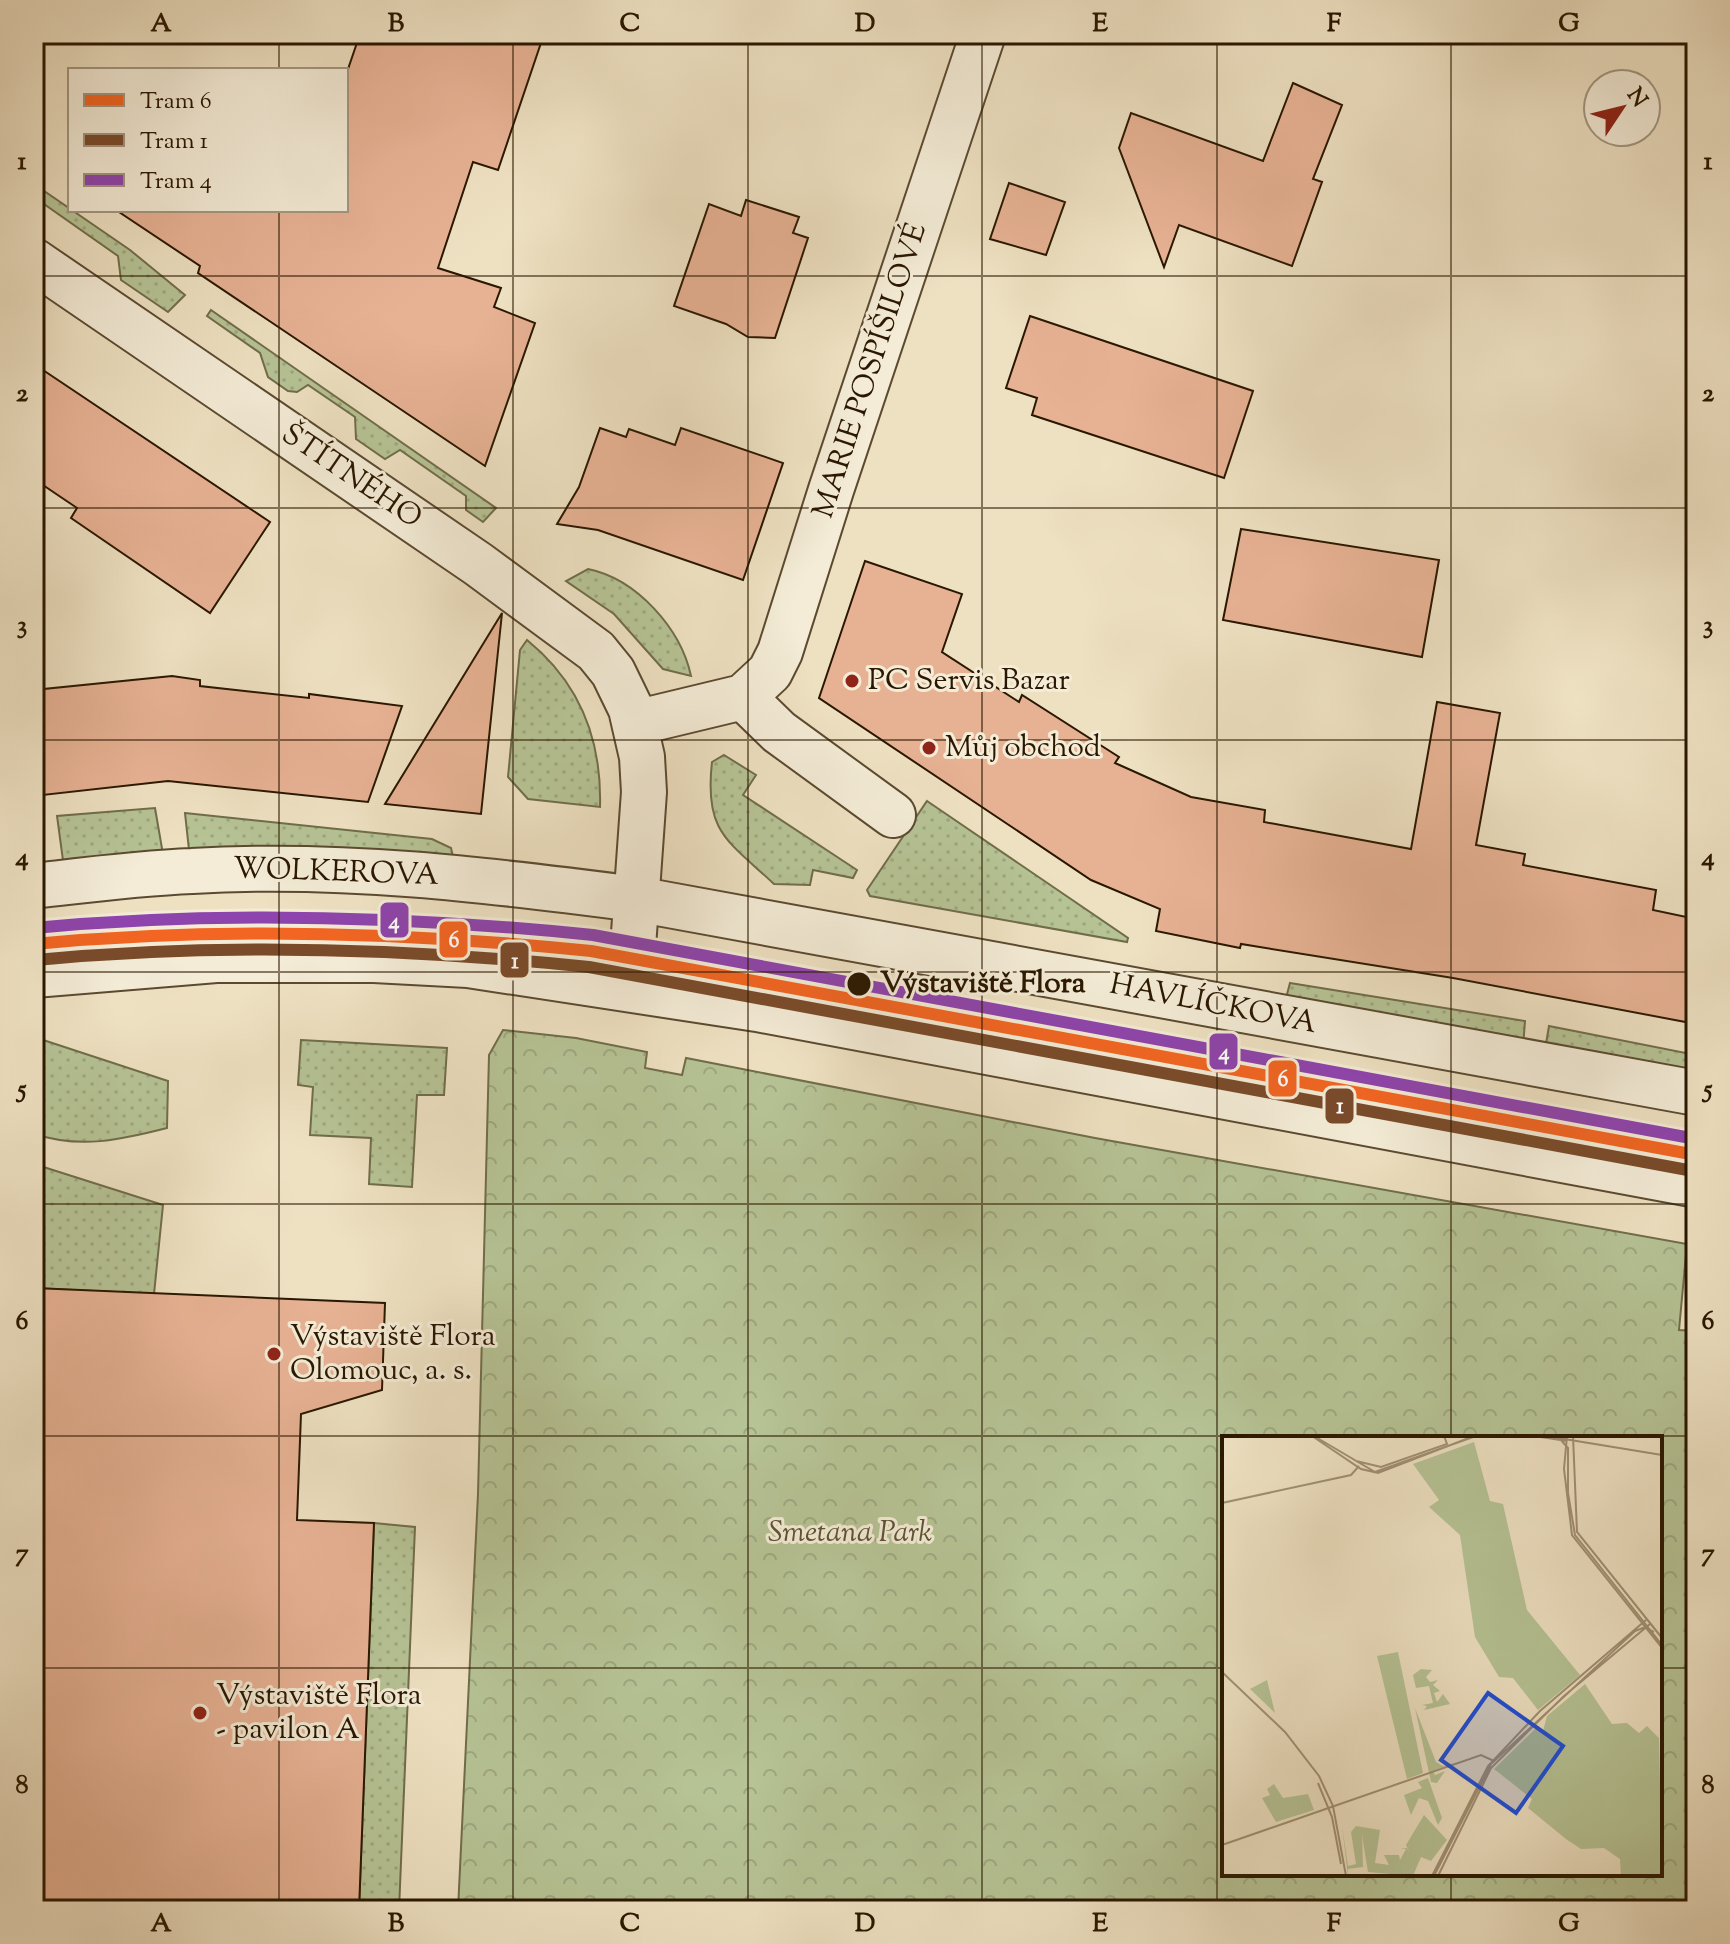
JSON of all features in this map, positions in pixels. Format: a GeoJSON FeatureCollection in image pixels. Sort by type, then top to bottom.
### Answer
{"type":"FeatureCollection","features":[{"type":"Feature","properties":{"kind":"street","name":"MARIE POSPÍŠILOVÉ"},"geometry":{"type":"LineString","coordinates":[[743,697],[770,672],[780,652],[983,34]]}},
{"type":"Feature","properties":{"kind":"street","name":"ŠTÍTNÉHO"},"geometry":{"type":"LineString","coordinates":[[34,261],[577,633],[613,672],[635,723],[644,792],[630,989]]}},
{"type":"Feature","properties":{"kind":"street"},"geometry":{"type":"LineString","coordinates":[[635,723],[743,697],[779,732],[893,815]]}},
{"type":"Feature","properties":{"kind":"street","name":"WOLKEROVA"},"geometry":{"type":"LineString","coordinates":[[34,886],[191,871],[308,869],[477,879],[636,899]]}},
{"type":"Feature","properties":{"kind":"street","name":"HAVLÍČKOVA"},"geometry":{"type":"LineString","coordinates":[[636,899],[1696,1093]]}},
{"type":"Feature","properties":{"kind":"street"},"geometry":{"type":"LineString","coordinates":[[34,975],[216,960],[374,960],[468,965],[773,1012],[1696,1185]]}},
{"type":"Feature","properties":{"kind":"green space"},"geometry":{"type":"Polygon","coordinates":[[[34,184],[68,207],[68,212],[75,212],[130,250],[185,295],[168,312],[121,280],[118,256],[34,197],[34,184]]]}},
{"type":"Feature","properties":{"kind":"green space"},"geometry":{"type":"Polygon","coordinates":[[[211,310],[496,508],[483,522],[466,510],[466,496],[400,450],[385,459],[356,439],[355,417],[308,385],[297,392],[288,391],[268,377],[260,353],[207,316],[211,310]]]}},
{"type":"Feature","properties":{"kind":"green space"},"geometry":{"type":"Polygon","coordinates":[[[588,569],[623,583],[654,609],[678,641],[691,676],[663,669],[614,614],[566,581],[588,569]]]}},
{"type":"Feature","properties":{"kind":"green space"},"geometry":{"type":"Polygon","coordinates":[[[527,640],[561,675],[584,714],[597,758],[600,807],[528,799],[508,777],[520,650],[527,640]]]}},
{"type":"Feature","properties":{"kind":"green space"},"geometry":{"type":"Polygon","coordinates":[[[724,755],[756,775],[743,795],[857,870],[853,878],[813,870],[810,885],[774,884],[743,856],[722,833],[712,804],[712,762],[724,755]]]}},
{"type":"Feature","properties":{"kind":"green space"},"geometry":{"type":"Polygon","coordinates":[[[927,801],[1128,938],[1127,942],[870,896],[867,890],[927,801]]]}},
{"type":"Feature","properties":{"kind":"green space"},"geometry":{"type":"Polygon","coordinates":[[[155,808],[164,860],[64,868],[57,816],[155,808]]]}},
{"type":"Feature","properties":{"kind":"green space"},"geometry":{"type":"Polygon","coordinates":[[[185,813],[432,839],[451,848],[455,865],[190,859],[185,813]]]}},
{"type":"Feature","properties":{"kind":"green space"},"geometry":{"type":"Polygon","coordinates":[[[1290,983],[1525,1021],[1523,1047],[1285,1002],[1290,983]]]}},
{"type":"Feature","properties":{"kind":"green space"},"geometry":{"type":"Polygon","coordinates":[[[1549,1026],[1696,1055],[1696,1077],[1545,1050],[1549,1026]]]}},
{"type":"Feature","properties":{"kind":"green space","name":"Smetana Park"},"geometry":{"type":"Polygon","coordinates":[[[503,1030],[576,1038],[647,1052],[645,1068],[682,1075],[686,1058],[1095,1138],[1687,1244],[1679,1330],[1696,1331],[1696,1910],[458,1910],[478,1494],[489,1055],[503,1030]]]}},
{"type":"Feature","properties":{"kind":"green space"},"geometry":{"type":"Polygon","coordinates":[[[34,1037],[168,1081],[167,1128],[117,1139],[84,1142],[34,1134],[34,1037]]]}},
{"type":"Feature","properties":{"kind":"green space"},"geometry":{"type":"Polygon","coordinates":[[[301,1040],[447,1048],[444,1095],[417,1095],[412,1187],[369,1184],[371,1138],[310,1135],[313,1087],[298,1085],[301,1040]]]}},
{"type":"Feature","properties":{"kind":"green space"},"geometry":{"type":"Polygon","coordinates":[[[34,1164],[163,1205],[154,1294],[34,1288],[34,1164]]]}},
{"type":"Feature","properties":{"kind":"green space"},"geometry":{"type":"Polygon","coordinates":[[[374,1523],[415,1527],[399,1910],[359,1910],[374,1523]]]}},
{"type":"Feature","properties":{"kind":"building"},"geometry":{"type":"Polygon","coordinates":[[[360,34],[544,34],[498,170],[473,162],[438,268],[501,288],[494,307],[535,323],[485,466],[198,273],[200,266],[119,212],[348,212],[348,69],[360,34]]]}},
{"type":"Feature","properties":{"kind":"building"},"geometry":{"type":"Polygon","coordinates":[[[1293,83],[1342,105],[1313,179],[1322,182],[1292,266],[1179,225],[1164,267],[1119,148],[1131,113],[1263,161],[1293,83]]]}},
{"type":"Feature","properties":{"kind":"building"},"geometry":{"type":"Polygon","coordinates":[[[1009,183],[1065,202],[1046,255],[990,239],[1009,183]]]}},
{"type":"Feature","properties":{"kind":"building"},"geometry":{"type":"Polygon","coordinates":[[[746,200],[799,217],[793,233],[808,238],[775,338],[748,337],[726,324],[674,306],[709,204],[741,216],[746,200]]]}},
{"type":"Feature","properties":{"kind":"building"},"geometry":{"type":"Polygon","coordinates":[[[1030,316],[1253,391],[1224,478],[1032,415],[1037,398],[1006,388],[1030,316]]]}},
{"type":"Feature","properties":{"kind":"building"},"geometry":{"type":"Polygon","coordinates":[[[34,364],[270,522],[210,613],[71,518],[77,508],[34,479],[34,364]]]}},
{"type":"Feature","properties":{"kind":"building"},"geometry":{"type":"Polygon","coordinates":[[[600,428],[626,437],[629,429],[675,445],[681,428],[783,463],[743,580],[598,530],[557,524],[579,487],[600,428]]]}},
{"type":"Feature","properties":{"kind":"building"},"geometry":{"type":"Polygon","coordinates":[[[1241,529],[1439,560],[1422,657],[1223,620],[1241,529]]]}},
{"type":"Feature","properties":{"kind":"building"},"geometry":{"type":"Polygon","coordinates":[[[865,561],[962,594],[942,652],[1019,702],[1022,695],[1119,757],[1115,763],[1191,797],[1265,810],[1264,822],[1411,849],[1437,702],[1500,713],[1476,845],[1525,854],[1523,865],[1656,890],[1653,910],[1696,919],[1696,1024],[1453,978],[1241,944],[1240,948],[1156,931],[1160,909],[1091,880],[819,698],[865,561]]]}},
{"type":"Feature","properties":{"kind":"building"},"geometry":{"type":"Polygon","coordinates":[[[502,613],[481,814],[385,804],[502,613]]]}},
{"type":"Feature","properties":{"kind":"building"},"geometry":{"type":"Polygon","coordinates":[[[172,676],[200,680],[200,686],[309,698],[309,694],[402,706],[368,802],[168,781],[34,796],[34,690],[172,676]]]}},
{"type":"Feature","properties":{"kind":"building","name":"Výstaviště Flora - pavilon A"},"geometry":{"type":"Polygon","coordinates":[[[34,1288],[385,1303],[382,1390],[301,1414],[297,1520],[374,1523],[359,1910],[37,1910],[34,1288]]]}},
{"type":"Feature","properties":{"kind":"tram line","name":"4"},"geometry":{"type":"LineString","coordinates":[[34,928],[244,917],[453,923],[593,935],[1696,1139]]}},
{"type":"Feature","properties":{"kind":"tram line","name":"6"},"geometry":{"type":"LineString","coordinates":[[34,944],[243,933],[452,939],[591,951],[1696,1155]]}},
{"type":"Feature","properties":{"kind":"tram line","name":"1"},"geometry":{"type":"LineString","coordinates":[[36,960],[243,949],[451,955],[589,967],[1693,1171]]}},
{"type":"Feature","properties":{"kind":"place","name":"PC Servis Bazar"},"geometry":{"type":"Point","coordinates":[852,681]}},
{"type":"Feature","properties":{"kind":"place","name":"Můj obchod"},"geometry":{"type":"Point","coordinates":[929,748]}},
{"type":"Feature","properties":{"kind":"place","name":"Výstaviště Flora"},"geometry":{"type":"Point","coordinates":[859,984]}},
{"type":"Feature","properties":{"kind":"place","name":"Výstaviště Flora Olomouc, a. s."},"geometry":{"type":"Point","coordinates":[274,1354]}},
{"type":"Feature","properties":{"kind":"place","name":"Výstaviště Flora - pavilon A"},"geometry":{"type":"Point","coordinates":[200,1713]}}]}
